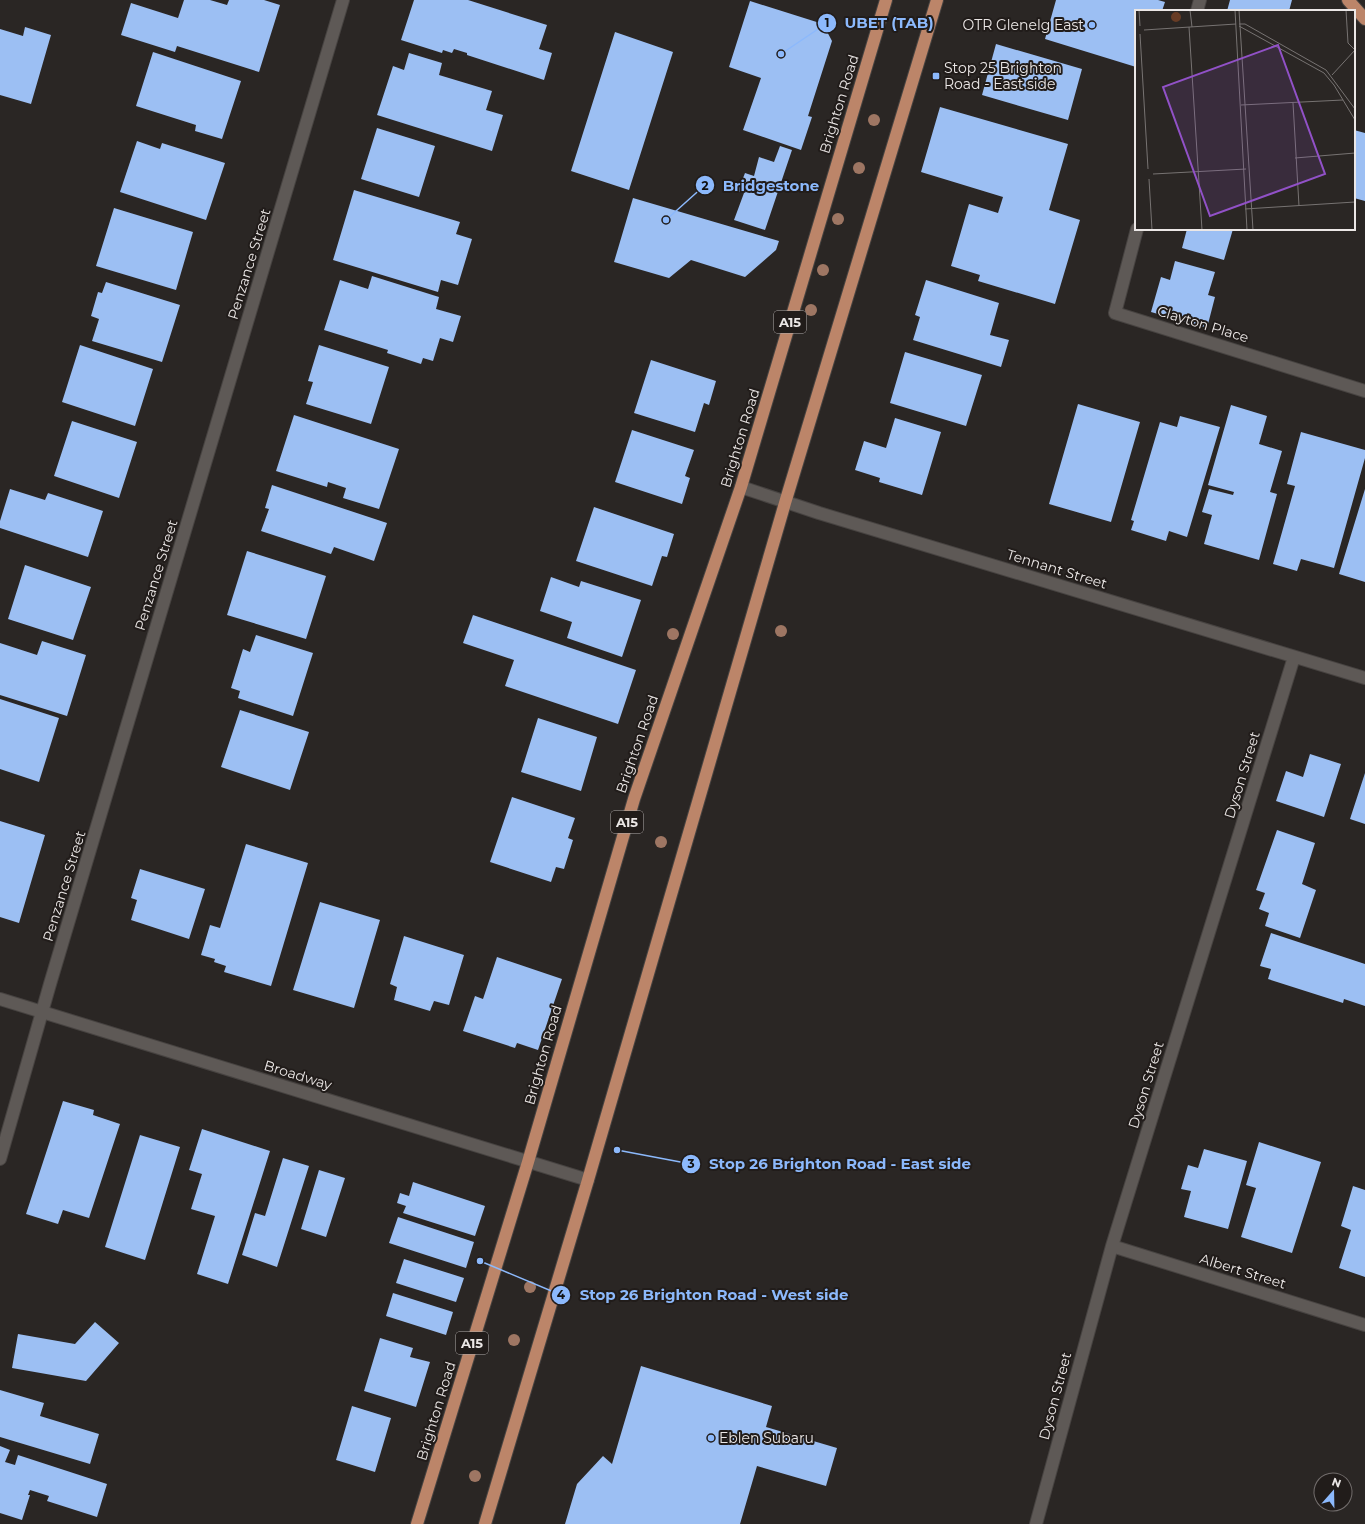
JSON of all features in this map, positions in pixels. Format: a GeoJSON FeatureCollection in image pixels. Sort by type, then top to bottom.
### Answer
{"type":"FeatureCollection","features":[{"type":"Feature","properties":{"kind":"main road","name":"Brighton Road"},"geometry":{"type":"LineString","coordinates":[[417,1524],[528,1162],[634,799],[741,487],[886,0]]}},
{"type":"Feature","properties":{"kind":"main road"},"geometry":{"type":"LineString","coordinates":[[485,1524],[588,1180],[785,503],[937,0]]}},
{"type":"Feature","properties":{"kind":"main road"},"geometry":{"type":"LineString","coordinates":[[1348,0],[1365,19]]}},
{"type":"Feature","properties":{"kind":"street","name":"Penzance Street"},"geometry":{"type":"LineString","coordinates":[[0,1159],[42,1012],[343,0]]}},
{"type":"Feature","properties":{"kind":"street"},"geometry":{"type":"LineString","coordinates":[[1197,10],[1200,0]]}},
{"type":"Feature","properties":{"kind":"street","name":"Clayton Place"},"geometry":{"type":"LineString","coordinates":[[1137,230],[1115,313],[1365,390]]}},
{"type":"Feature","properties":{"kind":"street","name":"Tennant Street"},"geometry":{"type":"LineString","coordinates":[[741,487],[785,503],[1365,678]]}},
{"type":"Feature","properties":{"kind":"street","name":"Dyson Street"},"geometry":{"type":"LineString","coordinates":[[1036,1524],[1112,1246],[1294,657]]}},
{"type":"Feature","properties":{"kind":"street","name":"Broadway"},"geometry":{"type":"LineString","coordinates":[[0,999],[588,1180]]}},
{"type":"Feature","properties":{"kind":"street","name":"Albert Street"},"geometry":{"type":"LineString","coordinates":[[1112,1246],[1365,1325]]}},
{"type":"Feature","properties":{"kind":"building"},"geometry":{"type":"Polygon","coordinates":[[[184,0],[210,0],[227,5],[229,0],[264,0],[280,5],[259,72],[177,46],[175,52],[121,35],[131,3],[178,18],[184,0]]]}},
{"type":"Feature","properties":{"kind":"building"},"geometry":{"type":"Polygon","coordinates":[[[414,0],[468,0],[547,25],[539,49],[552,53],[544,80],[467,55],[467,53],[454,49],[452,53],[443,50],[442,53],[401,40],[414,0]]]}},
{"type":"Feature","properties":{"kind":"building","name":"OTR Glenelg East"},"geometry":{"type":"Polygon","coordinates":[[[1056,0],[1158,0],[1165,2],[1162,10],[1135,10],[1135,67],[1045,39],[1056,0]]]}},
{"type":"Feature","properties":{"kind":"building"},"geometry":{"type":"Polygon","coordinates":[[[1230,0],[1292,0],[1289,10],[1227,10],[1230,0]]]}},
{"type":"Feature","properties":{"kind":"building"},"geometry":{"type":"Polygon","coordinates":[[[750,1],[823,24],[832,41],[808,116],[812,117],[801,150],[743,130],[761,78],[729,67],[750,1]]]}},
{"type":"Feature","properties":{"kind":"building"},"geometry":{"type":"Polygon","coordinates":[[[25,27],[51,35],[31,104],[0,95],[0,29],[23,36],[25,27]]]}},
{"type":"Feature","properties":{"kind":"building"},"geometry":{"type":"Polygon","coordinates":[[[615,32],[673,52],[629,190],[571,171],[615,32]]]}},
{"type":"Feature","properties":{"kind":"building"},"geometry":{"type":"Polygon","coordinates":[[[996,44],[1082,69],[1068,120],[982,95],[996,44]]]}},
{"type":"Feature","properties":{"kind":"building"},"geometry":{"type":"Polygon","coordinates":[[[153,52],[241,81],[222,139],[195,131],[196,125],[136,106],[153,52]]]}},
{"type":"Feature","properties":{"kind":"building"},"geometry":{"type":"Polygon","coordinates":[[[409,53],[442,63],[439,75],[492,91],[486,110],[503,115],[492,151],[377,115],[393,66],[404,70],[409,53]]]}},
{"type":"Feature","properties":{"kind":"building"},"geometry":{"type":"Polygon","coordinates":[[[940,107],[1068,144],[1049,210],[1080,220],[1055,304],[978,281],[980,275],[951,266],[969,204],[998,213],[1003,197],[921,172],[940,107]]]}},
{"type":"Feature","properties":{"kind":"building"},"geometry":{"type":"Polygon","coordinates":[[[377,128],[435,146],[419,197],[361,179],[377,128]]]}},
{"type":"Feature","properties":{"kind":"building"},"geometry":{"type":"Polygon","coordinates":[[[1355,130],[1365,133],[1365,201],[1355,198],[1355,130]]]}},
{"type":"Feature","properties":{"kind":"building"},"geometry":{"type":"Polygon","coordinates":[[[137,141],[160,149],[162,143],[225,163],[206,220],[120,192],[137,141]]]}},
{"type":"Feature","properties":{"kind":"building"},"geometry":{"type":"Polygon","coordinates":[[[780,146],[792,150],[765,230],[734,220],[744,193],[738,191],[745,173],[754,176],[759,157],[774,162],[780,146]]]}},
{"type":"Feature","properties":{"kind":"building"},"geometry":{"type":"Polygon","coordinates":[[[354,190],[460,222],[456,234],[472,239],[458,285],[441,280],[438,292],[333,260],[354,190]]]}},
{"type":"Feature","properties":{"kind":"building"},"geometry":{"type":"Polygon","coordinates":[[[633,198],[779,241],[776,250],[745,277],[691,260],[669,278],[614,262],[633,198]]]}},
{"type":"Feature","properties":{"kind":"building"},"geometry":{"type":"Polygon","coordinates":[[[114,208],[193,232],[176,290],[96,266],[114,208]]]}},
{"type":"Feature","properties":{"kind":"building"},"geometry":{"type":"Polygon","coordinates":[[[1187,230],[1233,230],[1224,260],[1182,248],[1187,230]]]}},
{"type":"Feature","properties":{"kind":"building"},"geometry":{"type":"Polygon","coordinates":[[[1175,261],[1215,272],[1208,295],[1215,297],[1207,328],[1151,312],[1161,277],[1170,280],[1175,261]]]}},
{"type":"Feature","properties":{"kind":"building"},"geometry":{"type":"Polygon","coordinates":[[[372,276],[439,297],[436,309],[461,316],[453,342],[440,338],[433,361],[423,358],[421,364],[387,353],[388,350],[324,330],[340,280],[368,289],[372,276]]]}},
{"type":"Feature","properties":{"kind":"building"},"geometry":{"type":"Polygon","coordinates":[[[926,280],[999,303],[990,335],[1009,340],[1001,367],[913,340],[920,317],[915,315],[926,280]]]}},
{"type":"Feature","properties":{"kind":"building"},"geometry":{"type":"Polygon","coordinates":[[[106,282],[180,305],[162,362],[92,341],[99,319],[91,316],[98,292],[102,293],[106,282]]]}},
{"type":"Feature","properties":{"kind":"building"},"geometry":{"type":"Polygon","coordinates":[[[80,345],[153,369],[135,426],[62,402],[80,345]]]}},
{"type":"Feature","properties":{"kind":"building"},"geometry":{"type":"Polygon","coordinates":[[[319,345],[389,367],[371,424],[306,404],[313,382],[308,381],[319,345]]]}},
{"type":"Feature","properties":{"kind":"building"},"geometry":{"type":"Polygon","coordinates":[[[905,352],[982,375],[966,426],[890,403],[905,352]]]}},
{"type":"Feature","properties":{"kind":"building"},"geometry":{"type":"Polygon","coordinates":[[[651,360],[716,381],[709,405],[704,403],[695,432],[634,413],[651,360]]]}},
{"type":"Feature","properties":{"kind":"building"},"geometry":{"type":"Polygon","coordinates":[[[1078,404],[1140,422],[1111,522],[1049,504],[1078,404]]]}},
{"type":"Feature","properties":{"kind":"building"},"geometry":{"type":"Polygon","coordinates":[[[1231,405],[1267,416],[1259,444],[1282,451],[1270,492],[1277,494],[1259,560],[1204,544],[1212,515],[1202,512],[1209,489],[1233,495],[1234,492],[1208,485],[1231,405]]]}},
{"type":"Feature","properties":{"kind":"building"},"geometry":{"type":"Polygon","coordinates":[[[294,415],[399,449],[379,509],[343,498],[346,488],[328,482],[327,487],[276,471],[294,415]]]}},
{"type":"Feature","properties":{"kind":"building"},"geometry":{"type":"Polygon","coordinates":[[[1180,416],[1220,427],[1187,537],[1169,531],[1166,541],[1131,530],[1134,521],[1131,520],[1160,422],[1177,427],[1180,416]]]}},
{"type":"Feature","properties":{"kind":"building"},"geometry":{"type":"Polygon","coordinates":[[[895,418],[941,432],[922,495],[879,482],[880,478],[855,470],[864,441],[886,448],[895,418]]]}},
{"type":"Feature","properties":{"kind":"building"},"geometry":{"type":"Polygon","coordinates":[[[72,421],[137,442],[119,498],[54,476],[72,421]]]}},
{"type":"Feature","properties":{"kind":"building"},"geometry":{"type":"Polygon","coordinates":[[[632,430],[694,450],[685,476],[690,478],[682,504],[615,482],[632,430]]]}},
{"type":"Feature","properties":{"kind":"building"},"geometry":{"type":"Polygon","coordinates":[[[1301,432],[1365,450],[1365,458],[1334,568],[1301,559],[1297,571],[1273,564],[1295,486],[1287,484],[1301,432]]]}},
{"type":"Feature","properties":{"kind":"building"},"geometry":{"type":"Polygon","coordinates":[[[272,485],[387,523],[374,561],[334,547],[331,554],[261,531],[269,509],[265,508],[272,485]]]}},
{"type":"Feature","properties":{"kind":"building"},"geometry":{"type":"Polygon","coordinates":[[[10,489],[45,500],[48,493],[103,511],[88,557],[0,528],[0,521],[10,489]]]}},
{"type":"Feature","properties":{"kind":"building"},"geometry":{"type":"Polygon","coordinates":[[[1365,489],[1365,582],[1339,574],[1365,489]]]}},
{"type":"Feature","properties":{"kind":"building"},"geometry":{"type":"Polygon","coordinates":[[[594,507],[674,534],[667,557],[662,556],[652,586],[576,561],[594,507]]]}},
{"type":"Feature","properties":{"kind":"building"},"geometry":{"type":"Polygon","coordinates":[[[247,551],[326,576],[306,639],[227,615],[247,551]]]}},
{"type":"Feature","properties":{"kind":"building"},"geometry":{"type":"Polygon","coordinates":[[[25,565],[91,587],[73,640],[8,619],[25,565]]]}},
{"type":"Feature","properties":{"kind":"building"},"geometry":{"type":"Polygon","coordinates":[[[551,577],[579,587],[581,581],[641,600],[622,657],[567,638],[572,622],[540,611],[551,577]]]}},
{"type":"Feature","properties":{"kind":"building"},"geometry":{"type":"Polygon","coordinates":[[[473,615],[636,670],[618,724],[505,686],[514,660],[463,643],[473,615]]]}},
{"type":"Feature","properties":{"kind":"building"},"geometry":{"type":"Polygon","coordinates":[[[256,635],[313,653],[293,716],[238,698],[240,691],[231,688],[243,649],[250,652],[256,635]]]}},
{"type":"Feature","properties":{"kind":"building"},"geometry":{"type":"Polygon","coordinates":[[[42,641],[86,655],[67,716],[0,695],[0,643],[37,655],[42,641]]]}},
{"type":"Feature","properties":{"kind":"building"},"geometry":{"type":"Polygon","coordinates":[[[0,699],[59,718],[39,782],[0,769],[0,699]]]}},
{"type":"Feature","properties":{"kind":"building"},"geometry":{"type":"Polygon","coordinates":[[[240,710],[309,732],[290,790],[221,767],[240,710]]]}},
{"type":"Feature","properties":{"kind":"building"},"geometry":{"type":"Polygon","coordinates":[[[538,718],[597,737],[581,791],[521,772],[538,718]]]}},
{"type":"Feature","properties":{"kind":"building"},"geometry":{"type":"Polygon","coordinates":[[[1310,754],[1341,764],[1324,817],[1276,801],[1286,771],[1303,777],[1310,754]]]}},
{"type":"Feature","properties":{"kind":"building"},"geometry":{"type":"Polygon","coordinates":[[[1365,773],[1365,824],[1350,819],[1365,773]]]}},
{"type":"Feature","properties":{"kind":"building"},"geometry":{"type":"Polygon","coordinates":[[[512,797],[575,818],[568,838],[573,840],[564,869],[556,867],[551,882],[490,862],[512,797]]]}},
{"type":"Feature","properties":{"kind":"building"},"geometry":{"type":"Polygon","coordinates":[[[0,821],[45,835],[19,923],[0,917],[0,821]]]}},
{"type":"Feature","properties":{"kind":"building"},"geometry":{"type":"Polygon","coordinates":[[[1277,830],[1315,843],[1302,884],[1316,890],[1300,938],[1265,926],[1269,913],[1259,909],[1265,893],[1256,890],[1277,830]]]}},
{"type":"Feature","properties":{"kind":"building"},"geometry":{"type":"Polygon","coordinates":[[[246,844],[308,863],[271,986],[224,972],[226,966],[214,962],[215,959],[201,955],[210,925],[220,928],[246,844]]]}},
{"type":"Feature","properties":{"kind":"building"},"geometry":{"type":"Polygon","coordinates":[[[140,869],[205,889],[189,939],[131,920],[137,900],[131,898],[140,869]]]}},
{"type":"Feature","properties":{"kind":"building"},"geometry":{"type":"Polygon","coordinates":[[[320,902],[380,920],[354,1008],[293,990],[320,902]]]}},
{"type":"Feature","properties":{"kind":"building"},"geometry":{"type":"Polygon","coordinates":[[[1271,933],[1365,964],[1365,1006],[1344,999],[1343,1003],[1268,979],[1271,969],[1260,966],[1271,933]]]}},
{"type":"Feature","properties":{"kind":"building"},"geometry":{"type":"Polygon","coordinates":[[[404,936],[464,955],[449,1005],[434,1001],[430,1011],[394,1000],[397,987],[390,984],[404,936]]]}},
{"type":"Feature","properties":{"kind":"building"},"geometry":{"type":"Polygon","coordinates":[[[497,957],[562,979],[538,1050],[517,1043],[515,1048],[463,1031],[475,996],[483,999],[497,957]]]}},
{"type":"Feature","properties":{"kind":"building"},"geometry":{"type":"Polygon","coordinates":[[[63,1101],[94,1110],[93,1115],[120,1124],[89,1218],[63,1210],[58,1224],[26,1214],[63,1101]]]}},
{"type":"Feature","properties":{"kind":"building"},"geometry":{"type":"Polygon","coordinates":[[[202,1129],[270,1151],[228,1284],[197,1274],[215,1216],[191,1209],[202,1174],[189,1170],[202,1129]]]}},
{"type":"Feature","properties":{"kind":"building"},"geometry":{"type":"Polygon","coordinates":[[[140,1135],[180,1147],[145,1260],[105,1247],[140,1135]]]}},
{"type":"Feature","properties":{"kind":"building"},"geometry":{"type":"Polygon","coordinates":[[[1259,1142],[1321,1162],[1292,1253],[1241,1237],[1256,1188],[1246,1185],[1259,1142]]]}},
{"type":"Feature","properties":{"kind":"building"},"geometry":{"type":"Polygon","coordinates":[[[1204,1149],[1247,1161],[1228,1229],[1184,1217],[1191,1191],[1181,1189],[1188,1165],[1198,1168],[1204,1149]]]}},
{"type":"Feature","properties":{"kind":"building"},"geometry":{"type":"Polygon","coordinates":[[[283,1158],[309,1166],[277,1267],[242,1255],[255,1213],[265,1216],[283,1158]]]}},
{"type":"Feature","properties":{"kind":"building"},"geometry":{"type":"Polygon","coordinates":[[[319,1170],[345,1178],[326,1237],[301,1229],[319,1170]]]}},
{"type":"Feature","properties":{"kind":"building"},"geometry":{"type":"Polygon","coordinates":[[[413,1182],[485,1206],[475,1236],[403,1213],[406,1206],[397,1203],[400,1193],[409,1196],[413,1182]]]}},
{"type":"Feature","properties":{"kind":"building"},"geometry":{"type":"Polygon","coordinates":[[[1353,1186],[1365,1190],[1365,1277],[1339,1268],[1351,1230],[1341,1226],[1353,1186]]]}},
{"type":"Feature","properties":{"kind":"building"},"geometry":{"type":"Polygon","coordinates":[[[398,1217],[474,1242],[466,1268],[389,1243],[398,1217]]]}},
{"type":"Feature","properties":{"kind":"building"},"geometry":{"type":"Polygon","coordinates":[[[404,1259],[464,1278],[456,1302],[396,1283],[404,1259]]]}},
{"type":"Feature","properties":{"kind":"building"},"geometry":{"type":"Polygon","coordinates":[[[393,1293],[453,1312],[446,1335],[386,1316],[393,1293]]]}},
{"type":"Feature","properties":{"kind":"building"},"geometry":{"type":"Polygon","coordinates":[[[95,1322],[119,1343],[86,1381],[12,1368],[18,1334],[75,1344],[95,1322]]]}},
{"type":"Feature","properties":{"kind":"building"},"geometry":{"type":"Polygon","coordinates":[[[380,1338],[413,1348],[410,1357],[430,1362],[416,1407],[364,1391],[380,1338]]]}},
{"type":"Feature","properties":{"kind":"building","name":"Eblen Subaru"},"geometry":{"type":"Polygon","coordinates":[[[641,1366],[772,1406],[766,1427],[837,1448],[826,1486],[757,1466],[740,1524],[565,1524],[577,1484],[603,1456],[612,1464],[641,1366]]]}},
{"type":"Feature","properties":{"kind":"building"},"geometry":{"type":"Polygon","coordinates":[[[0,1390],[44,1403],[40,1416],[99,1434],[90,1464],[0,1437],[0,1390]]]}},
{"type":"Feature","properties":{"kind":"building"},"geometry":{"type":"Polygon","coordinates":[[[352,1406],[391,1418],[375,1472],[336,1460],[352,1406]]]}},
{"type":"Feature","properties":{"kind":"building"},"geometry":{"type":"Polygon","coordinates":[[[0,1446],[10,1450],[5,1462],[15,1465],[18,1455],[107,1484],[97,1517],[47,1501],[49,1496],[30,1490],[28,1495],[30,1495],[22,1520],[0,1513],[0,1446]]]}},
{"type":"Feature","properties":{"kind":"place","name":"OTR Glenelg East"},"geometry":{"type":"Point","coordinates":[1092,25]}},
{"type":"Feature","properties":{"kind":"place","name":"UBET (TAB)"},"geometry":{"type":"Point","coordinates":[781,54]}},
{"type":"Feature","properties":{"kind":"place","name":"Stop 25 Brighton Road - East side"},"geometry":{"type":"Point","coordinates":[936,76]}},
{"type":"Feature","properties":{"kind":"place","name":"Bridgestone"},"geometry":{"type":"Point","coordinates":[666,220]}},
{"type":"Feature","properties":{"kind":"place","name":"Stop 26 Brighton Road - East side"},"geometry":{"type":"Point","coordinates":[617,1150]}},
{"type":"Feature","properties":{"kind":"place","name":"Stop 26 Brighton Road - West side"},"geometry":{"type":"Point","coordinates":[480,1261]}},
{"type":"Feature","properties":{"kind":"place","name":"Eblen Subaru"},"geometry":{"type":"Point","coordinates":[711,1438]}}]}
